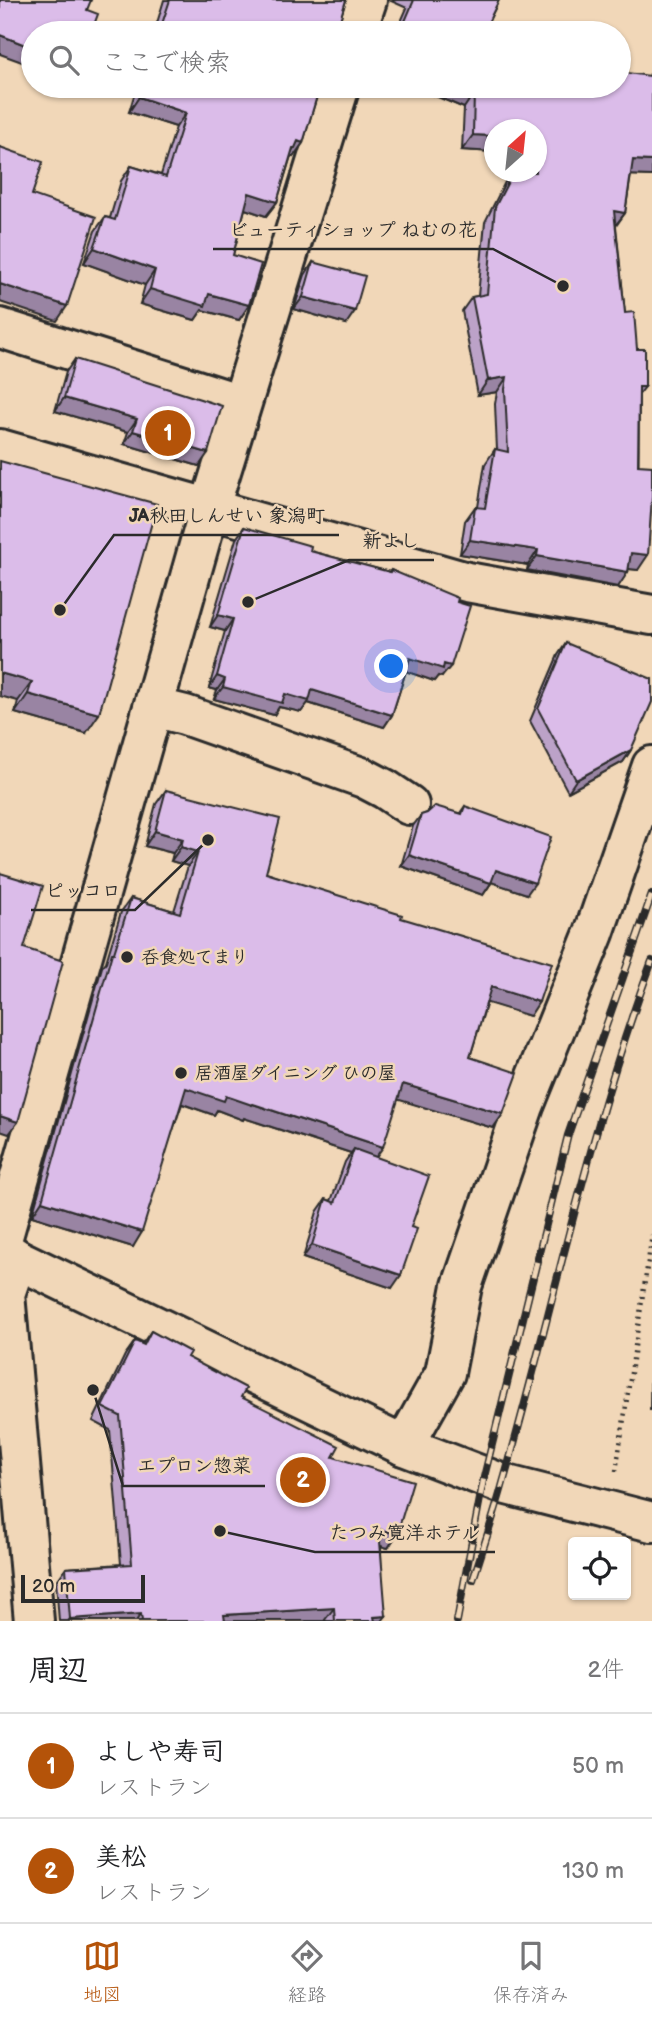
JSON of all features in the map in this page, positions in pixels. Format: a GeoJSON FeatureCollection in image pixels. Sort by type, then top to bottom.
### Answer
{"type":"FeatureCollection","features":[{"type":"Feature","properties":{"kind":"street"},"geometry":{"type":"LineString","coordinates":[[360,21],[367,0]]}},
{"type":"Feature","properties":{"kind":"street"},"geometry":{"type":"LineString","coordinates":[[34,1621],[5,1294],[6,1251],[209,510],[336,98]]}},
{"type":"Feature","properties":{"kind":"street"},"geometry":{"type":"LineString","coordinates":[[0,328],[242,404]]}},
{"type":"Feature","properties":{"kind":"street"},"geometry":{"type":"LineString","coordinates":[[0,449],[467,582],[652,615]]}},
{"type":"Feature","properties":{"kind":"street"},"geometry":{"type":"LineString","coordinates":[[153,707],[185,715],[364,778],[409,805]]}},
{"type":"Feature","properties":{"kind":"street"},"geometry":{"type":"LineString","coordinates":[[404,1446],[445,1373],[462,1286],[475,1247],[524,1106],[594,933],[652,766]]}},
{"type":"Feature","properties":{"kind":"street"},"geometry":{"type":"LineString","coordinates":[[6,1251],[404,1446],[503,1484],[652,1522]]}},
{"type":"Feature","properties":{"kind":"path"},"geometry":{"type":"LineString","coordinates":[[610,1510],[652,1235]]}},
{"type":"Feature","properties":{"kind":"building"},"geometry":{"type":"Polygon","coordinates":[[[0,0],[91,0],[87,10],[98,14],[95,21],[21,21],[21,43],[0,35],[0,0]]]}},
{"type":"Feature","properties":{"kind":"building"},"geometry":{"type":"Polygon","coordinates":[[[170,0],[346,0],[340,21],[163,21],[170,0]]]}},
{"type":"Feature","properties":{"kind":"building"},"geometry":{"type":"Polygon","coordinates":[[[414,0],[499,0],[489,21],[405,21],[414,0]]]}},
{"type":"Feature","properties":{"kind":"building"},"geometry":{"type":"Polygon","coordinates":[[[652,73],[652,161],[633,160],[625,213],[614,211],[625,313],[634,312],[637,349],[645,349],[645,387],[639,387],[638,465],[652,466],[648,555],[631,553],[628,572],[537,556],[538,550],[470,540],[475,507],[485,508],[495,449],[508,452],[505,389],[507,377],[488,380],[472,297],[487,294],[495,207],[508,182],[547,182],[547,119],[484,119],[484,136],[473,135],[474,98],[631,98],[631,74],[650,76],[652,73]]]}},
{"type":"Feature","properties":{"kind":"building"},"geometry":{"type":"Polygon","coordinates":[[[142,98],[316,98],[303,143],[298,141],[293,148],[277,202],[249,193],[233,255],[261,264],[249,305],[209,294],[205,306],[150,289],[155,270],[94,248],[105,217],[115,220],[131,166],[166,177],[186,113],[142,98]]]}},
{"type":"Feature","properties":{"kind":"building"},"geometry":{"type":"Polygon","coordinates":[[[0,147],[43,162],[32,195],[96,217],[67,306],[0,284],[0,147]]]}},
{"type":"Feature","properties":{"kind":"building"},"geometry":{"type":"Polygon","coordinates":[[[313,262],[365,276],[355,311],[303,297],[313,262]]]}},
{"type":"Feature","properties":{"kind":"building"},"geometry":{"type":"Polygon","coordinates":[[[75,359],[222,406],[208,453],[133,431],[137,419],[64,398],[75,359]]]}},
{"type":"Feature","properties":{"kind":"building"},"geometry":{"type":"Polygon","coordinates":[[[0,461],[157,504],[99,714],[28,694],[32,682],[0,673],[0,461]]]}},
{"type":"Feature","properties":{"kind":"building"},"geometry":{"type":"Polygon","coordinates":[[[244,527],[311,546],[310,551],[390,572],[391,570],[458,598],[457,602],[470,606],[451,666],[444,664],[443,669],[410,658],[392,715],[312,690],[309,701],[285,694],[282,703],[223,687],[225,679],[217,676],[233,619],[218,615],[244,527]]]}},
{"type":"Feature","properties":{"kind":"building"},"geometry":{"type":"Polygon","coordinates":[[[566,643],[652,679],[652,702],[631,750],[576,780],[538,709],[566,643]]]}},
{"type":"Feature","properties":{"kind":"building"},"geometry":{"type":"Polygon","coordinates":[[[166,790],[280,819],[266,873],[402,915],[401,918],[552,963],[539,1002],[491,987],[470,1057],[518,1073],[503,1114],[403,1084],[383,1147],[253,1104],[226,1096],[224,1101],[186,1088],[142,1232],[42,1201],[112,953],[131,898],[180,913],[198,852],[181,847],[183,839],[155,831],[166,790]]]}},
{"type":"Feature","properties":{"kind":"building"},"geometry":{"type":"Polygon","coordinates":[[[435,806],[462,814],[465,806],[551,837],[535,883],[496,870],[491,883],[409,855],[421,815],[435,806]]]}},
{"type":"Feature","properties":{"kind":"building"},"geometry":{"type":"Polygon","coordinates":[[[0,873],[43,886],[24,948],[63,961],[18,1122],[0,1116],[0,873]]]}},
{"type":"Feature","properties":{"kind":"building"},"geometry":{"type":"Polygon","coordinates":[[[354,1149],[429,1176],[411,1227],[417,1229],[401,1275],[312,1245],[326,1199],[335,1203],[354,1149]]]}},
{"type":"Feature","properties":{"kind":"building"},"geometry":{"type":"Polygon","coordinates":[[[151,1331],[190,1352],[187,1357],[246,1388],[241,1397],[339,1446],[333,1457],[413,1481],[397,1534],[379,1529],[386,1616],[374,1617],[375,1621],[335,1621],[334,1608],[224,1615],[225,1621],[142,1621],[141,1614],[70,1619],[66,1568],[132,1564],[120,1416],[102,1407],[135,1341],[144,1345],[151,1331]]]}},
{"type":"Feature","properties":{"kind":"railway"},"geometry":{"type":"LineString","coordinates":[[457,1621],[484,1477],[568,1135],[652,894]]}},
{"type":"Feature","properties":{"kind":"railway"},"geometry":{"type":"LineString","coordinates":[[473,1580],[521,1418],[590,1155],[629,1025],[652,961]]}},
{"type":"Feature","properties":{"kind":"place","name":"ビューティショップ ねむの花"},"geometry":{"type":"Point","coordinates":[563,286]}},
{"type":"Feature","properties":{"kind":"place","name":"よしや寿司"},"geometry":{"type":"Point","coordinates":[168,433]}},
{"type":"Feature","properties":{"kind":"place","name":"新よし"},"geometry":{"type":"Point","coordinates":[248,602]}},
{"type":"Feature","properties":{"kind":"place","name":"JA秋田しんせい 象潟町"},"geometry":{"type":"Point","coordinates":[60,610]}},
{"type":"Feature","properties":{"kind":"place","name":"ピッコロ"},"geometry":{"type":"Point","coordinates":[208,840]}},
{"type":"Feature","properties":{"kind":"place","name":"呑食処てまり"},"geometry":{"type":"Point","coordinates":[127,957]}},
{"type":"Feature","properties":{"kind":"place","name":"居酒屋ダイニング ひの屋"},"geometry":{"type":"Point","coordinates":[181,1073]}},
{"type":"Feature","properties":{"kind":"place","name":"エプロン惣菜"},"geometry":{"type":"Point","coordinates":[93,1390]}},
{"type":"Feature","properties":{"kind":"place","name":"美松"},"geometry":{"type":"Point","coordinates":[303,1480]}},
{"type":"Feature","properties":{"kind":"place","name":"たつみ寛洋ホテル"},"geometry":{"type":"Point","coordinates":[220,1531]}}]}
